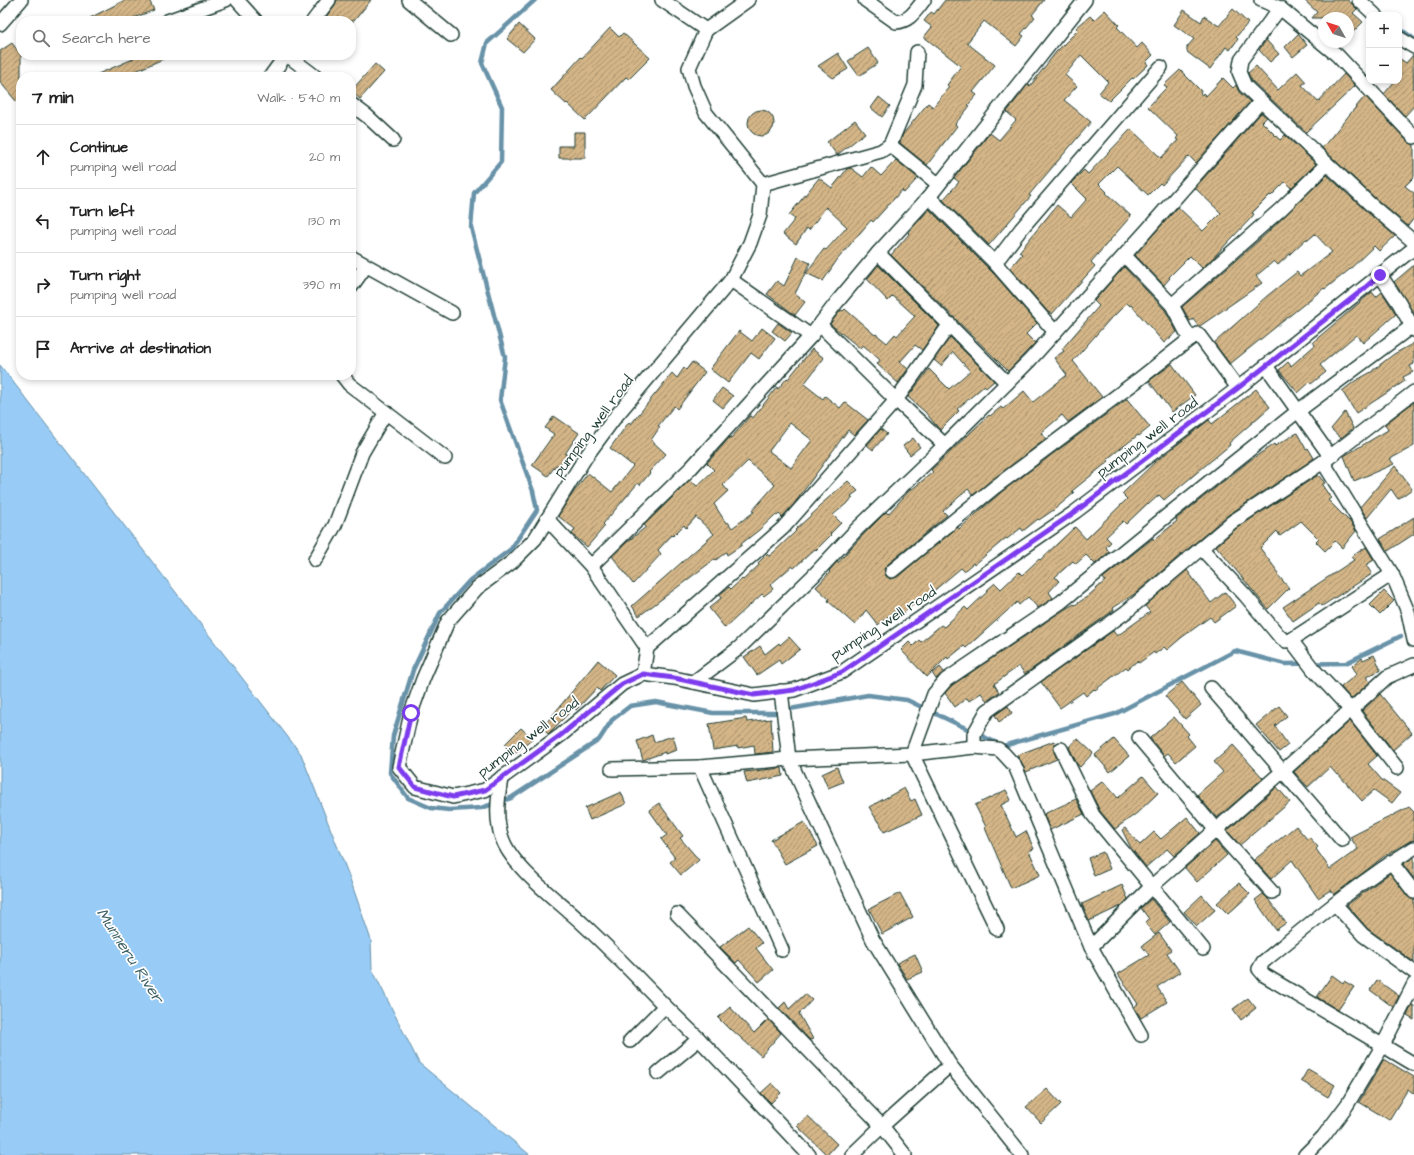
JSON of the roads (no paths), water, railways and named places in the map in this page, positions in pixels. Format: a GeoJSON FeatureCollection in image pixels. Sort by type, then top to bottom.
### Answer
{"type":"FeatureCollection","features":[{"type":"Feature","properties":{"kind":"street"},"geometry":{"type":"LineString","coordinates":[[0,24],[21,0]]}},
{"type":"Feature","properties":{"kind":"street"},"geometry":{"type":"LineString","coordinates":[[181,16],[226,0]]}},
{"type":"Feature","properties":{"kind":"street"},"geometry":{"type":"LineString","coordinates":[[238,0],[252,16]]}},
{"type":"Feature","properties":{"kind":"street"},"geometry":{"type":"LineString","coordinates":[[316,16],[329,0]]}},
{"type":"Feature","properties":{"kind":"street"},"geometry":{"type":"LineString","coordinates":[[409,0],[451,35]]}},
{"type":"Feature","properties":{"kind":"street"},"geometry":{"type":"LineString","coordinates":[[662,0],[706,30]]}},
{"type":"Feature","properties":{"kind":"street"},"geometry":{"type":"LineString","coordinates":[[748,0],[706,30],[689,68],[694,86],[706,113],[763,184],[881,151],[890,145],[915,85],[917,52]]}},
{"type":"Feature","properties":{"kind":"street"},"geometry":{"type":"LineString","coordinates":[[865,0],[896,22],[902,22],[909,19],[924,0]]}},
{"type":"Feature","properties":{"kind":"street"},"geometry":{"type":"LineString","coordinates":[[591,566],[691,468],[820,325],[878,253],[929,197],[1085,0]]}},
{"type":"Feature","properties":{"kind":"street"},"geometry":{"type":"LineString","coordinates":[[1261,0],[1280,8],[1337,55],[1414,137]]}},
{"type":"Feature","properties":{"kind":"street"},"geometry":{"type":"LineString","coordinates":[[1359,0],[1372,12]]}},
{"type":"Feature","properties":{"kind":"street"},"geometry":{"type":"LineString","coordinates":[[1280,8],[1241,60],[1239,72],[1245,86],[1370,204],[1414,242]]}},
{"type":"Feature","properties":{"kind":"street"},"geometry":{"type":"LineString","coordinates":[[1402,40],[1414,47]]}},
{"type":"Feature","properties":{"kind":"street"},"geometry":{"type":"LineString","coordinates":[[274,72],[282,60]]}},
{"type":"Feature","properties":{"kind":"street"},"geometry":{"type":"LineString","coordinates":[[293,60],[309,72]]}},
{"type":"Feature","properties":{"kind":"street"},"geometry":{"type":"LineString","coordinates":[[995,263],[1021,229],[1161,67]]}},
{"type":"Feature","properties":{"kind":"street"},"geometry":{"type":"LineString","coordinates":[[694,682],[739,648],[814,575],[858,528],[1007,383],[1124,256],[1261,101]]}},
{"type":"Feature","properties":{"kind":"street"},"geometry":{"type":"LineString","coordinates":[[356,108],[394,140]]}},
{"type":"Feature","properties":{"kind":"street"},"geometry":{"type":"LineString","coordinates":[[890,145],[938,184]]}},
{"type":"Feature","properties":{"kind":"street"},"geometry":{"type":"LineString","coordinates":[[1172,305],[1281,209],[1327,164]]}},
{"type":"Feature","properties":{"kind":"street","name":"pumping well road"},"geometry":{"type":"LineString","coordinates":[[763,184],[760,216],[750,243],[731,280],[616,416],[585,458],[535,539],[512,562],[477,588],[448,621],[423,678],[411,713],[399,767],[415,787],[453,797],[485,790],[561,735],[622,684],[643,674],[674,678],[754,695],[794,690],[842,672],[1075,512],[1238,388],[1414,248]]}},
{"type":"Feature","properties":{"kind":"street"},"geometry":{"type":"LineString","coordinates":[[929,197],[995,263],[1055,332]]}},
{"type":"Feature","properties":{"kind":"street"},"geometry":{"type":"LineString","coordinates":[[878,253],[1007,383]]}},
{"type":"Feature","properties":{"kind":"street"},"geometry":{"type":"LineString","coordinates":[[1124,256],[1172,305],[1190,339]]}},
{"type":"Feature","properties":{"kind":"street"},"geometry":{"type":"LineString","coordinates":[[356,260],[452,313]]}},
{"type":"Feature","properties":{"kind":"street"},"geometry":{"type":"LineString","coordinates":[[356,279],[366,266]]}},
{"type":"Feature","properties":{"kind":"street"},"geometry":{"type":"LineString","coordinates":[[997,929],[912,754],[934,694],[946,680],[1061,602],[1298,410],[1413,328],[1399,303],[1380,275]]}},
{"type":"Feature","properties":{"kind":"street"},"geometry":{"type":"LineString","coordinates":[[731,280],[810,336]]}},
{"type":"Feature","properties":{"kind":"street"},"geometry":{"type":"LineString","coordinates":[[643,674],[647,648],[783,528],[896,400],[950,324]]}},
{"type":"Feature","properties":{"kind":"street"},"geometry":{"type":"LineString","coordinates":[[820,325],[896,400],[945,445]]}},
{"type":"Feature","properties":{"kind":"street"},"geometry":{"type":"LineString","coordinates":[[892,571],[995,487],[1198,334],[1238,388]]}},
{"type":"Feature","properties":{"kind":"street"},"geometry":{"type":"LineString","coordinates":[[1266,366],[1298,410],[1392,574],[1408,612],[1414,640]]}},
{"type":"Feature","properties":{"kind":"street"},"geometry":{"type":"LineString","coordinates":[[346,380],[349,384],[446,458]]}},
{"type":"Feature","properties":{"kind":"street"},"geometry":{"type":"LineString","coordinates":[[974,747],[974,734],[987,711],[1126,612],[1232,522],[1327,459],[1414,392]]}},
{"type":"Feature","properties":{"kind":"street"},"geometry":{"type":"LineString","coordinates":[[315,560],[335,525],[362,454],[386,412]]}},
{"type":"Feature","properties":{"kind":"street"},"geometry":{"type":"LineString","coordinates":[[547,519],[591,566],[647,648]]}},
{"type":"Feature","properties":{"kind":"street"},"geometry":{"type":"LineString","coordinates":[[1201,548],[1245,595],[1280,637],[1286,640],[1292,640],[1345,603],[1392,574]]}},
{"type":"Feature","properties":{"kind":"street"},"geometry":{"type":"LineString","coordinates":[[1292,640],[1309,663],[1351,710],[1397,768]]}},
{"type":"Feature","properties":{"kind":"street"},"geometry":{"type":"LineString","coordinates":[[1091,947],[1152,886],[1387,677],[1414,664]]}},
{"type":"Feature","properties":{"kind":"street"},"geometry":{"type":"LineString","coordinates":[[1211,688],[1342,840]]}},
{"type":"Feature","properties":{"kind":"street"},"geometry":{"type":"LineString","coordinates":[[781,691],[789,759],[873,940],[950,1065],[1022,1155]]}},
{"type":"Feature","properties":{"kind":"street"},"geometry":{"type":"LineString","coordinates":[[1139,738],[1216,830],[1272,892]]}},
{"type":"Feature","properties":{"kind":"street"},"geometry":{"type":"LineString","coordinates":[[612,770],[700,767],[789,759],[912,754],[974,747],[998,749],[1004,753],[1015,766],[1091,947],[1141,1035]]}},
{"type":"Feature","properties":{"kind":"street"},"geometry":{"type":"LineString","coordinates":[[1061,749],[1093,815],[1203,950]]}},
{"type":"Feature","properties":{"kind":"street"},"geometry":{"type":"LineString","coordinates":[[700,767],[782,950]]}},
{"type":"Feature","properties":{"kind":"street"},"geometry":{"type":"LineString","coordinates":[[501,778],[497,817],[502,838],[509,854],[525,871],[584,924],[699,1039],[809,1155]]}},
{"type":"Feature","properties":{"kind":"street"},"geometry":{"type":"LineString","coordinates":[[1414,848],[1391,862],[1335,904],[1263,962],[1259,969],[1270,979],[1414,1064]]}},
{"type":"Feature","properties":{"kind":"street"},"geometry":{"type":"LineString","coordinates":[[1391,862],[1414,892]]}},
{"type":"Feature","properties":{"kind":"street"},"geometry":{"type":"LineString","coordinates":[[1335,904],[1363,935],[1414,972]]}},
{"type":"Feature","properties":{"kind":"street"},"geometry":{"type":"LineString","coordinates":[[677,914],[882,1126],[905,1155]]}},
{"type":"Feature","properties":{"kind":"street"},"geometry":{"type":"LineString","coordinates":[[1305,1155],[1323,1137],[1347,1105],[1383,1045],[1414,984]]}},
{"type":"Feature","properties":{"kind":"street"},"geometry":{"type":"LineString","coordinates":[[630,1041],[665,1006]]}},
{"type":"Feature","properties":{"kind":"street"},"geometry":{"type":"LineString","coordinates":[[658,1073],[699,1039]]}},
{"type":"Feature","properties":{"kind":"street"},"geometry":{"type":"LineString","coordinates":[[852,1155],[950,1065]]}},
{"type":"Feature","properties":{"kind":"water","name":"Munneru River"},"geometry":{"type":"Polygon","coordinates":[[[0,365],[301,754],[349,876],[371,940],[372,969],[419,1063],[530,1155],[0,1155],[0,365]]]}},
{"type":"Feature","properties":{"kind":"waterway"},"geometry":{"type":"LineString","coordinates":[[535,0],[487,43],[482,63],[502,107],[501,162],[474,193],[471,227],[505,357],[500,400],[533,491],[537,510],[511,549],[470,580],[440,613],[413,670],[393,736],[390,773],[408,798],[431,808],[449,810],[481,808],[511,798],[599,740],[612,720],[630,706],[656,702],[713,713],[775,713]]}},
{"type":"Feature","properties":{"kind":"waterway"},"geometry":{"type":"LineString","coordinates":[[1402,30],[1414,39]]}},
{"type":"Feature","properties":{"kind":"waterway"},"geometry":{"type":"LineString","coordinates":[[790,709],[868,695],[907,700],[1003,746],[1115,714],[1235,651],[1285,664],[1346,663],[1401,636]]}}]}
